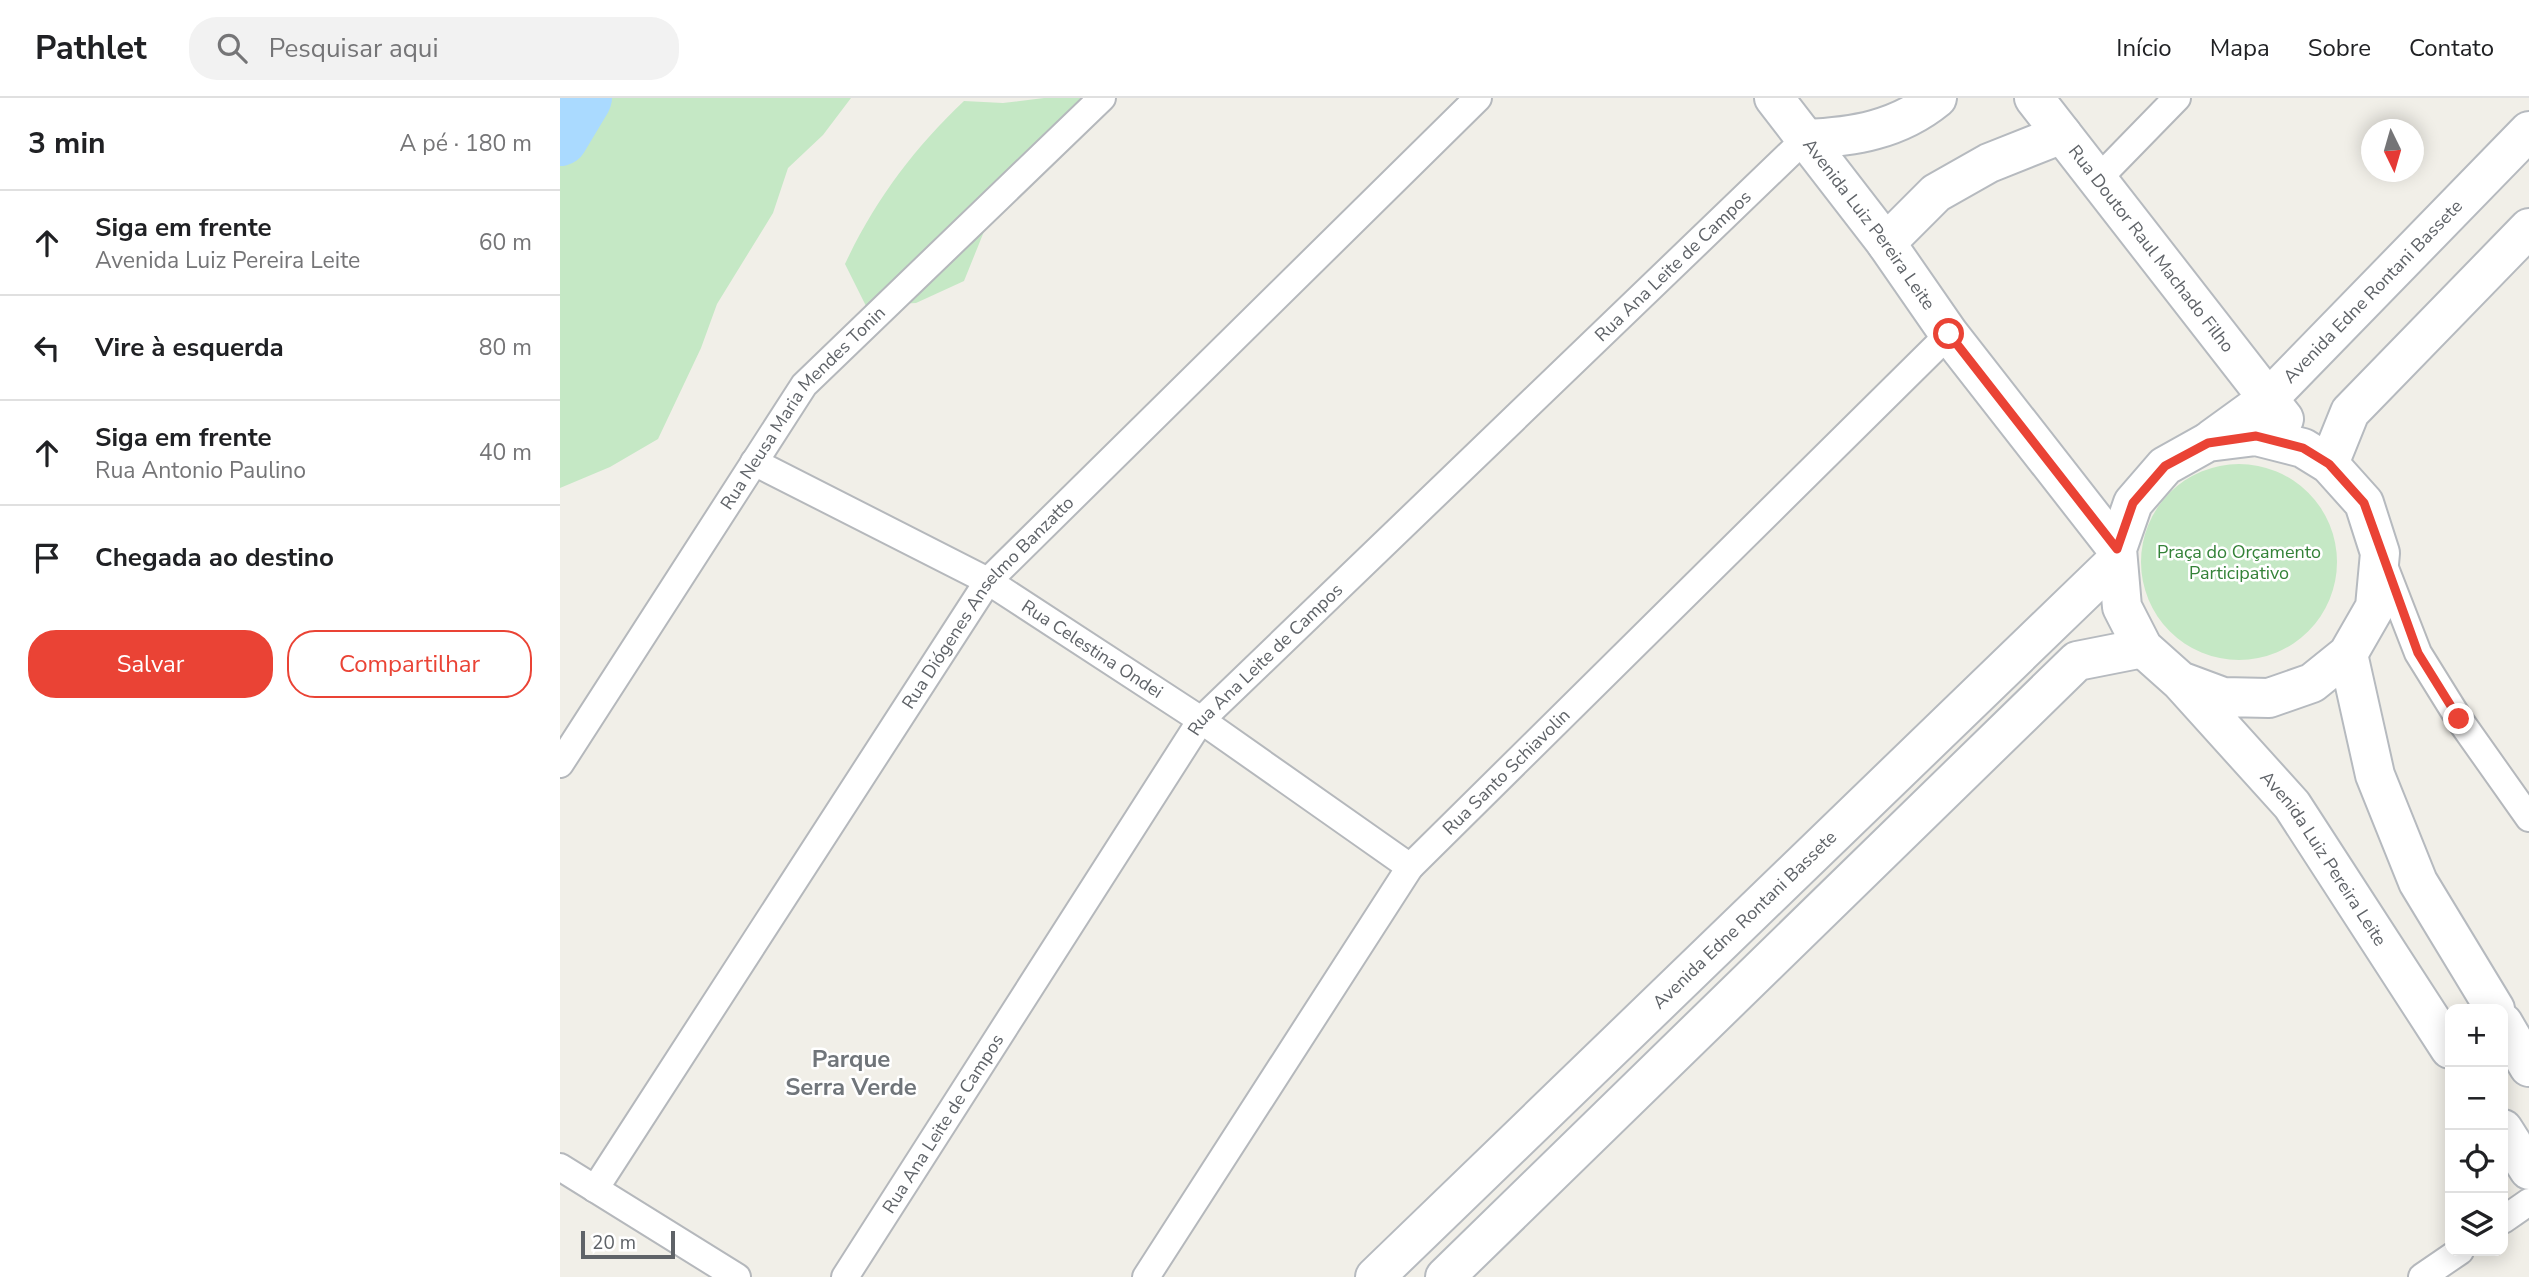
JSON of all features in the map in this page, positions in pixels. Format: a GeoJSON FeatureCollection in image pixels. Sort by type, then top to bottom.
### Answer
{"type":"FeatureCollection","features":[{"type":"Feature","properties":{"kind":"street","name":"Rua Neusa Maria Mendes Tonin"},"geometry":{"type":"LineString","coordinates":[[560,764],[804,385],[1102,98]]}},
{"type":"Feature","properties":{"kind":"street","name":"Rua Diógenes Anselmo Banzatto"},"geometry":{"type":"LineString","coordinates":[[595,1189],[988,580],[1478,98]]}},
{"type":"Feature","properties":{"kind":"street","name":"Avenida Luiz Pereira Leite"},"geometry":{"type":"LineString","coordinates":[[1774,98],[1886,243],[1949,334],[2116,555]]}},
{"type":"Feature","properties":{"kind":"street"},"geometry":{"type":"LineString","coordinates":[[1805,139],[1852,137],[1890,126],[1937,98]]}},
{"type":"Feature","properties":{"kind":"street","name":"Rua Doutor Raul Machado Filho"},"geometry":{"type":"LineString","coordinates":[[2034,98],[2316,456],[2364,503],[2380,554]]}},
{"type":"Feature","properties":{"kind":"street"},"geometry":{"type":"LineString","coordinates":[[2098,179],[2177,98]]}},
{"type":"Feature","properties":{"kind":"street","name":"Avenida Edne Rontani Bassete"},"geometry":{"type":"LineString","coordinates":[[2208,443],[2270,397],[2529,131]]}},
{"type":"Feature","properties":{"kind":"street"},"geometry":{"type":"LineString","coordinates":[[1886,243],[1946,187],[1989,163],[2062,134]]}},
{"type":"Feature","properties":{"kind":"street","name":"Rua Ana Leite de Campos"},"geometry":{"type":"LineString","coordinates":[[845,1277],[1201,720],[1805,139]]}},
{"type":"Feature","properties":{"kind":"street"},"geometry":{"type":"LineString","coordinates":[[1445,1277],[2077,661],[2143,648],[2122,607],[2116,555],[2133,503],[2165,466],[2208,443],[2256,436],[2316,456],[2350,412],[2529,229]]}},
{"type":"Feature","properties":{"kind":"street","name":"Rua Santo Schiavolin"},"geometry":{"type":"LineString","coordinates":[[1146,1277],[1410,867],[1949,334]]}},
{"type":"Feature","properties":{"kind":"street","name":"Rua Celestina Ondei"},"geometry":{"type":"LineString","coordinates":[[754,463],[988,580],[1201,720],[1410,867]]}},
{"type":"Feature","properties":{"kind":"street"},"geometry":{"type":"LineString","coordinates":[[2180,681],[2223,697],[2269,698],[2312,683],[2348,654],[2375,607],[2380,554]]}},
{"type":"Feature","properties":{"kind":"street"},"geometry":{"type":"LineString","coordinates":[[2380,554],[2418,653],[2459,719],[2529,818]]}},
{"type":"Feature","properties":{"kind":"street","name":"Avenida Edne Rontani Bassete"},"geometry":{"type":"LineString","coordinates":[[1375,1277],[2116,555]]}},
{"type":"Feature","properties":{"kind":"street","name":"Avenida Luiz Pereira Leite"},"geometry":{"type":"LineString","coordinates":[[2143,648],[2180,681],[2292,805],[2445,1041]]}},
{"type":"Feature","properties":{"kind":"street"},"geometry":{"type":"LineString","coordinates":[[2348,654],[2375,775],[2418,882],[2491,1004]]}},
{"type":"Feature","properties":{"kind":"street"},"geometry":{"type":"LineString","coordinates":[[2508,1031],[2529,1067]]}},
{"type":"Feature","properties":{"kind":"street"},"geometry":{"type":"LineString","coordinates":[[2504,1130],[2529,1170]]}},
{"type":"Feature","properties":{"kind":"street"},"geometry":{"type":"LineString","coordinates":[[560,1167],[737,1277]]}},
{"type":"Feature","properties":{"kind":"street"},"geometry":{"type":"LineString","coordinates":[[2508,1217],[2529,1202]]}},
{"type":"Feature","properties":{"kind":"street"},"geometry":{"type":"LineString","coordinates":[[2423,1277],[2453,1256]]}},
{"type":"Feature","properties":{"kind":"green space"},"geometry":{"type":"Polygon","coordinates":[[[560,98],[851,98],[823,135],[788,168],[773,213],[717,304],[701,348],[658,439],[610,467],[560,488],[560,98]]]}},
{"type":"Feature","properties":{"kind":"green space"},"geometry":{"type":"Polygon","coordinates":[[[1044,98],[1102,98],[985,229],[964,281],[916,303],[866,306],[845,264],[882,198],[928,138],[964,101],[1003,103],[1044,98]]]}},
{"type":"Feature","properties":{"kind":"green space","name":"Praça do Orçamento Participativo"},"geometry":{"type":"Polygon","coordinates":[[[2239,464],[2277,471],[2294,480],[2308,493],[2321,507],[2330,524],[2337,562],[2330,600],[2321,617],[2308,631],[2294,644],[2277,653],[2239,660],[2201,653],[2184,644],[2170,631],[2157,617],[2148,600],[2141,562],[2148,524],[2157,507],[2170,493],[2184,480],[2201,471],[2239,464]]]}},
{"type":"Feature","properties":{"kind":"waterway"},"geometry":{"type":"LineString","coordinates":[[560,138],[584,98]]}},
{"type":"Feature","properties":{"kind":"district","name":"Parque Serra Verde"},"geometry":{"type":"Point","coordinates":[851,1073]}},
{"type":"Feature","properties":{"kind":"route"},"geometry":{"type":"LineString","coordinates":[[1949,334],[2117,549],[2133,503],[2165,466],[2208,443],[2256,436],[2303,448],[2329,464],[2364,503],[2380,554],[2418,653],[2459,719]]}}]}
